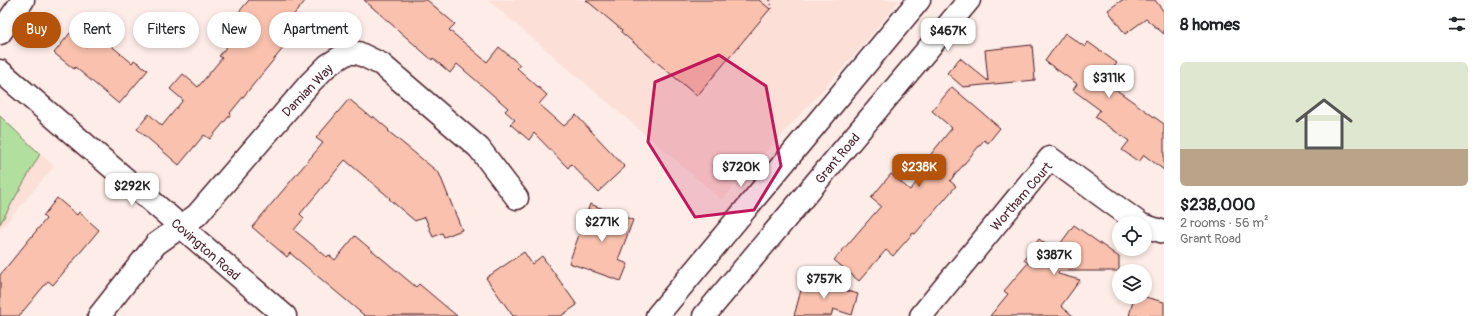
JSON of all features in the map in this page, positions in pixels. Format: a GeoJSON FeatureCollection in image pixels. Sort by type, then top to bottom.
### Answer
{"type":"FeatureCollection","features":[{"type":"Feature","properties":{"kind":"street"},"geometry":{"type":"LineString","coordinates":[[0,34],[22,0]]}},
{"type":"Feature","properties":{"kind":"street"},"geometry":{"type":"LineString","coordinates":[[657,316],[920,0]]}},
{"type":"Feature","properties":{"kind":"street","name":"Grant Road"},"geometry":{"type":"LineString","coordinates":[[704,316],[969,0]]}},
{"type":"Feature","properties":{"kind":"street","name":"Damian Way"},"geometry":{"type":"LineString","coordinates":[[99,316],[156,244],[197,215],[311,82],[328,65],[347,53],[358,53],[382,64],[479,148],[517,198]]}},
{"type":"Feature","properties":{"kind":"street","name":"Covington Road"},"geometry":{"type":"LineString","coordinates":[[0,71],[285,316]]}},
{"type":"Feature","properties":{"kind":"street","name":"Wortham Court"},"geometry":{"type":"LineString","coordinates":[[921,316],[1050,158],[1129,216]]}},
{"type":"Feature","properties":{"kind":"street"},"geometry":{"type":"LineString","coordinates":[[1152,228],[1164,232]]}},
{"type":"Feature","properties":{"kind":"path"},"geometry":{"type":"LineString","coordinates":[[770,0],[772,12]]}},
{"type":"Feature","properties":{"kind":"highlighted area"},"geometry":{"type":"Polygon","coordinates":[[[719,55],[766,86],[781,166],[754,210],[695,217],[648,142],[655,82],[719,55]]]}},
{"type":"Feature","properties":{"kind":"shaded area"},"geometry":{"type":"Polygon","coordinates":[[[488,0],[900,0],[847,63],[722,200],[488,0]]]}},
{"type":"Feature","properties":{"kind":"shaded area"},"geometry":{"type":"Polygon","coordinates":[[[0,116],[54,166],[0,230],[0,116]]]}},
{"type":"Feature","properties":{"kind":"green space"},"geometry":{"type":"Polygon","coordinates":[[[0,116],[40,154],[0,224],[0,116]]]}},
{"type":"Feature","properties":{"kind":"building"},"geometry":{"type":"Polygon","coordinates":[[[249,0],[306,0],[296,12],[269,12],[269,48],[283,48],[210,139],[204,135],[179,165],[137,129],[149,114],[162,126],[183,100],[170,89],[183,74],[198,87],[222,58],[219,56],[226,48],[261,48],[261,12],[239,12],[249,0]]]}},
{"type":"Feature","properties":{"kind":"building"},"geometry":{"type":"Polygon","coordinates":[[[364,0],[427,0],[455,24],[449,30],[487,62],[499,47],[520,65],[517,68],[547,95],[539,104],[564,126],[576,115],[625,167],[598,192],[571,164],[568,168],[534,133],[529,140],[510,124],[515,120],[505,111],[508,108],[457,64],[450,73],[433,58],[432,60],[364,0]]]}},
{"type":"Feature","properties":{"kind":"building"},"geometry":{"type":"Polygon","coordinates":[[[586,0],[759,0],[770,9],[697,96],[621,32],[622,30],[586,0]]]}},
{"type":"Feature","properties":{"kind":"building"},"geometry":{"type":"Polygon","coordinates":[[[1122,0],[1155,0],[1164,12],[1164,34],[1146,19],[1125,34],[1108,10],[1122,0]]]}},
{"type":"Feature","properties":{"kind":"building"},"geometry":{"type":"Polygon","coordinates":[[[1065,33],[1085,47],[1088,42],[1117,63],[1104,81],[1164,124],[1164,170],[1144,155],[1139,162],[1122,150],[1129,141],[1095,117],[1100,110],[1073,90],[1077,84],[1045,61],[1065,33]]]}},
{"type":"Feature","properties":{"kind":"building"},"geometry":{"type":"Polygon","coordinates":[[[69,34],[69,48],[114,48],[132,63],[134,60],[148,70],[119,104],[75,67],[74,69],[54,53],[58,48],[61,48],[61,44],[69,34]]]}},
{"type":"Feature","properties":{"kind":"building"},"geometry":{"type":"Polygon","coordinates":[[[1032,45],[1035,80],[963,87],[947,73],[960,58],[988,81],[985,50],[1032,45]]]}},
{"type":"Feature","properties":{"kind":"building"},"geometry":{"type":"Polygon","coordinates":[[[952,87],[1000,128],[988,143],[984,140],[950,181],[956,186],[915,234],[913,233],[893,256],[886,250],[859,281],[834,260],[881,206],[871,198],[891,174],[910,190],[937,159],[931,154],[952,128],[932,111],[952,87]]]}},
{"type":"Feature","properties":{"kind":"building"},"geometry":{"type":"Polygon","coordinates":[[[349,99],[372,118],[373,116],[389,130],[388,131],[439,173],[462,230],[444,237],[442,233],[433,237],[425,217],[415,221],[345,160],[300,214],[304,218],[294,230],[327,257],[329,255],[335,260],[355,236],[416,287],[419,284],[457,316],[365,316],[290,253],[287,257],[252,227],[323,143],[316,138],[349,99]]]}},
{"type":"Feature","properties":{"kind":"building"},"geometry":{"type":"Polygon","coordinates":[[[57,198],[77,215],[79,212],[99,230],[53,285],[48,281],[19,316],[0,316],[0,275],[46,219],[43,216],[57,198]]]}},
{"type":"Feature","properties":{"kind":"building"},"geometry":{"type":"Polygon","coordinates":[[[590,204],[633,220],[618,260],[628,264],[621,281],[569,263],[590,204]]]}},
{"type":"Feature","properties":{"kind":"building"},"geometry":{"type":"Polygon","coordinates":[[[1074,225],[1112,252],[1112,256],[1119,257],[1119,264],[1112,264],[1112,271],[1059,271],[1058,274],[1080,280],[1061,306],[1073,316],[990,316],[1008,294],[1004,291],[1028,263],[1024,260],[1039,239],[1055,251],[1074,225]]]}},
{"type":"Feature","properties":{"kind":"building"},"geometry":{"type":"Polygon","coordinates":[[[524,252],[532,264],[542,256],[577,305],[561,316],[513,316],[486,278],[524,252]]]}},
{"type":"Feature","properties":{"kind":"building"},"geometry":{"type":"Polygon","coordinates":[[[804,279],[858,294],[852,315],[833,309],[831,316],[794,316],[804,279]]]}},
{"type":"Feature","properties":{"kind":"building"},"geometry":{"type":"Polygon","coordinates":[[[1152,299],[1164,302],[1164,316],[1129,316],[1132,304],[1152,304],[1152,299]]]}}]}
